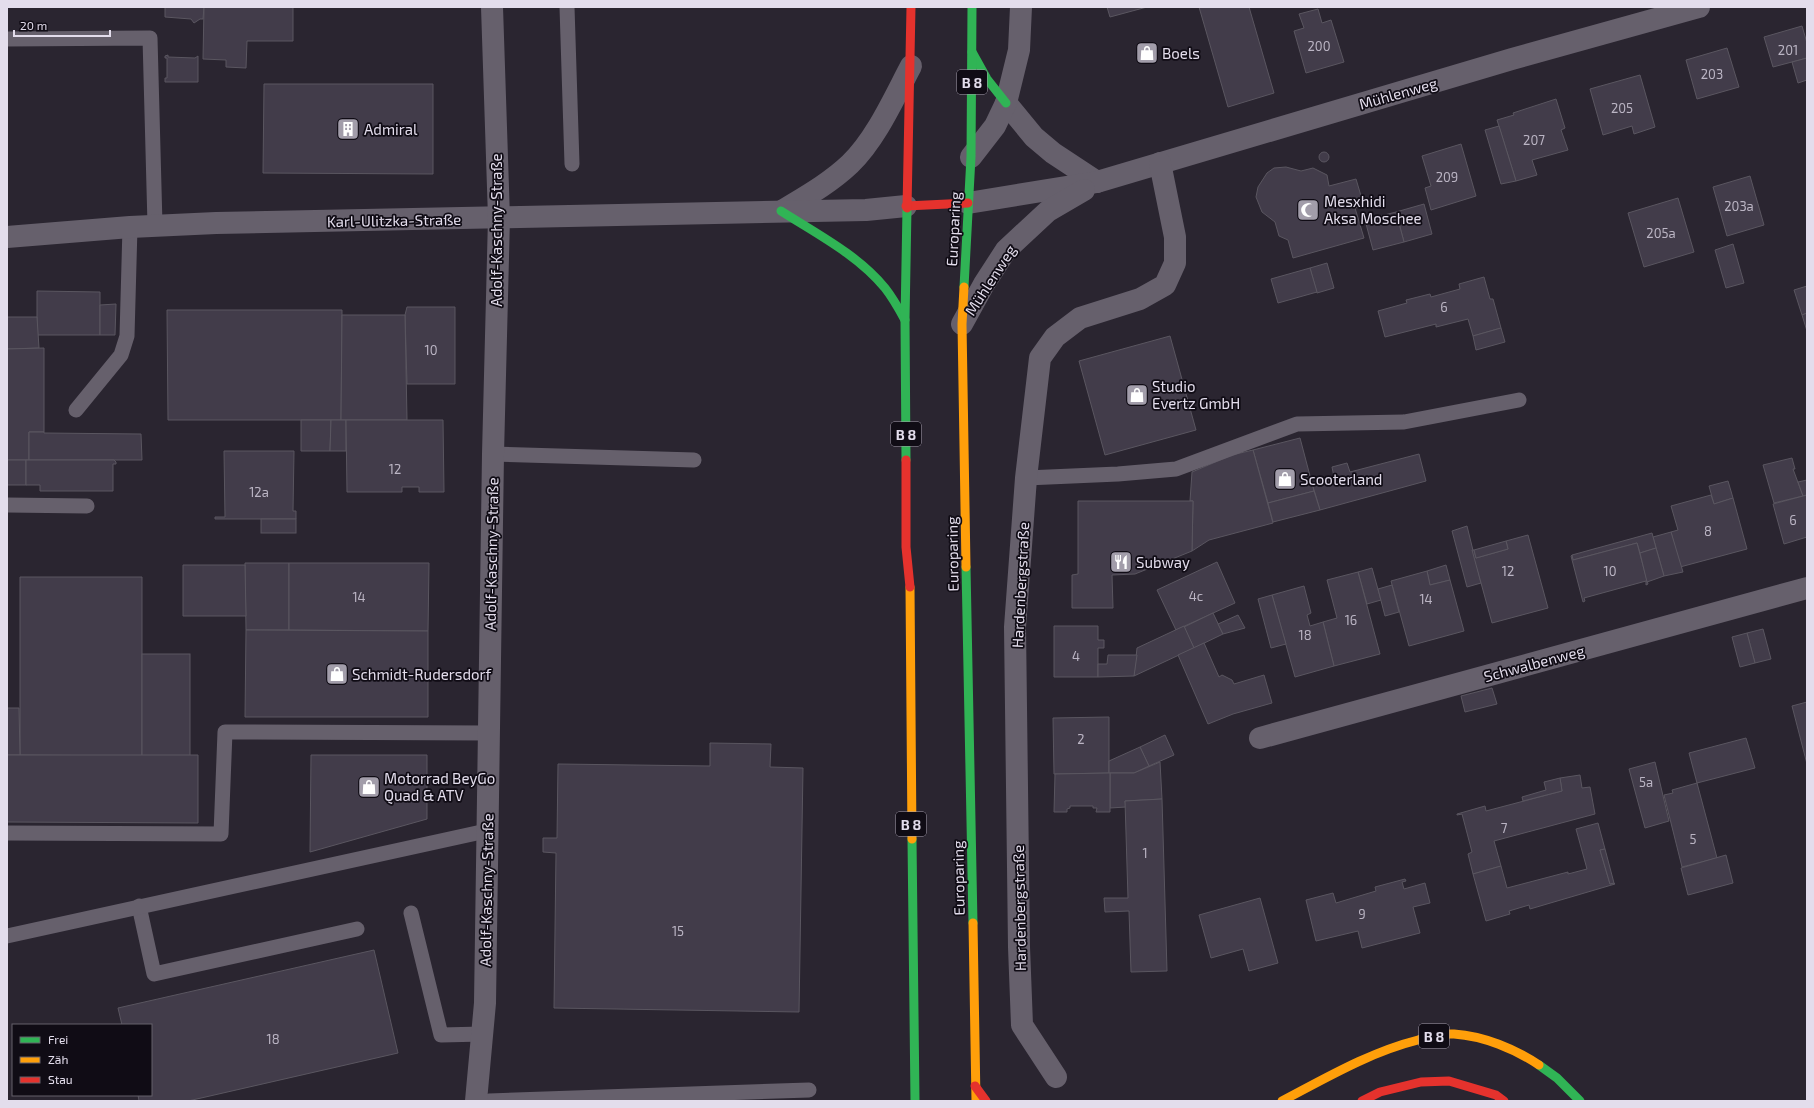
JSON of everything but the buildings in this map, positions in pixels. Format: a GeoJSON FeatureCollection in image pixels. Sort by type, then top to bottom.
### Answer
{"type":"FeatureCollection","features":[{"type":"Feature","properties":{"kind":"main road","name":"B 8"},"geometry":{"type":"LineString","coordinates":[[911,7],[905,320],[906,547],[910,589],[914,1101]]}},
{"type":"Feature","properties":{"kind":"main road","name":"Europaring"},"geometry":{"type":"LineString","coordinates":[[972,7],[971,156],[962,324],[976,1101]]}},
{"type":"Feature","properties":{"kind":"main road"},"geometry":{"type":"LineString","coordinates":[[972,51],[987,79],[1006,103]]}},
{"type":"Feature","properties":{"kind":"main road"},"geometry":{"type":"LineString","coordinates":[[906,206],[968,203]]}},
{"type":"Feature","properties":{"kind":"main road"},"geometry":{"type":"LineString","coordinates":[[780,211],[826,240],[873,275],[886,289],[905,320]]}},
{"type":"Feature","properties":{"kind":"main road","name":"B 8"},"geometry":{"type":"LineString","coordinates":[[1282,1101],[1387,1049],[1420,1038],[1451,1033],[1480,1038],[1507,1047],[1531,1058],[1554,1074],[1580,1101]]}},
{"type":"Feature","properties":{"kind":"main road"},"geometry":{"type":"LineString","coordinates":[[1362,1101],[1380,1092],[1421,1082],[1449,1081],[1496,1095],[1504,1101]]}},
{"type":"Feature","properties":{"kind":"main road"},"geometry":{"type":"LineString","coordinates":[[975,1086],[986,1101]]}},
{"type":"Feature","properties":{"kind":"street","name":"Adolf-Kaschny-Straße"},"geometry":{"type":"LineString","coordinates":[[476,1101],[485,1003],[486,831],[499,218],[492,7]]}},
{"type":"Feature","properties":{"kind":"street"},"geometry":{"type":"LineString","coordinates":[[971,156],[995,126],[1006,103],[1020,50],[1021,7]]}},
{"type":"Feature","properties":{"kind":"street","name":"Mühlenweg"},"geometry":{"type":"LineString","coordinates":[[968,203],[1097,182],[1520,57],[1699,7]]}},
{"type":"Feature","properties":{"kind":"street","name":"Karl-Ulitzka-Straße"},"geometry":{"type":"LineString","coordinates":[[780,211],[818,189],[839,174],[851,163],[883,117],[911,66]]}},
{"type":"Feature","properties":{"kind":"street"},"geometry":{"type":"LineString","coordinates":[[1006,103],[1034,137],[1053,153],[1097,182]]}},
{"type":"Feature","properties":{"kind":"street","name":"Hardenbergstraße"},"geometry":{"type":"LineString","coordinates":[[1056,1077],[1022,1025],[1019,947],[1015,627],[1026,478],[1040,358],[1055,337],[1080,318],[1140,299],[1165,285],[1175,263],[1174,237],[1160,163]]}},
{"type":"Feature","properties":{"kind":"street","name":"Mühlenweg"},"geometry":{"type":"LineString","coordinates":[[962,324],[984,284],[1006,250],[1048,211],[1097,182]]}},
{"type":"Feature","properties":{"kind":"street","name":"Karl-Ulitzka-Straße"},"geometry":{"type":"LineString","coordinates":[[7,237],[155,225],[866,210],[906,206]]}},
{"type":"Feature","properties":{"kind":"street","name":"Schwalbenweg"},"geometry":{"type":"LineString","coordinates":[[1260,738],[1807,588]]}},
{"type":"Feature","properties":{"kind":"lane"},"geometry":{"type":"LineString","coordinates":[[566,7],[572,164]]}},
{"type":"Feature","properties":{"kind":"lane"},"geometry":{"type":"LineString","coordinates":[[7,39],[150,38],[155,225]]}},
{"type":"Feature","properties":{"kind":"lane"},"geometry":{"type":"LineString","coordinates":[[76,410],[121,355],[127,336],[130,227]]}},
{"type":"Feature","properties":{"kind":"lane"},"geometry":{"type":"LineString","coordinates":[[1026,478],[1118,474],[1176,469],[1297,424],[1404,422],[1519,400]]}},
{"type":"Feature","properties":{"kind":"lane"},"geometry":{"type":"LineString","coordinates":[[493,454],[694,460]]}},
{"type":"Feature","properties":{"kind":"lane"},"geometry":{"type":"LineString","coordinates":[[7,505],[86,506]]}},
{"type":"Feature","properties":{"kind":"lane"},"geometry":{"type":"LineString","coordinates":[[7,833],[221,834],[225,732],[488,733]]}},
{"type":"Feature","properties":{"kind":"lane"},"geometry":{"type":"LineString","coordinates":[[7,936],[486,831]]}},
{"type":"Feature","properties":{"kind":"lane"},"geometry":{"type":"LineString","coordinates":[[139,906],[154,974],[357,929]]}},
{"type":"Feature","properties":{"kind":"lane"},"geometry":{"type":"LineString","coordinates":[[411,913],[441,1035],[483,1034]]}},
{"type":"Feature","properties":{"kind":"lane"},"geometry":{"type":"LineString","coordinates":[[489,1101],[809,1090]]}},
{"type":"Feature","properties":{"kind":"traffic: fast"},"geometry":{"type":"LineString","coordinates":[[964,287],[971,157],[972,7]]}},
{"type":"Feature","properties":{"kind":"traffic: fast"},"geometry":{"type":"LineString","coordinates":[[972,52],[987,79],[1006,103]]}},
{"type":"Feature","properties":{"kind":"traffic: fast"},"geometry":{"type":"LineString","coordinates":[[906,460],[905,320],[907,208]]}},
{"type":"Feature","properties":{"kind":"traffic: fast"},"geometry":{"type":"LineString","coordinates":[[781,211],[850,255],[862,265],[885,288],[905,320]]}},
{"type":"Feature","properties":{"kind":"traffic: fast"},"geometry":{"type":"LineString","coordinates":[[966,567],[973,923]]}},
{"type":"Feature","properties":{"kind":"traffic: fast"},"geometry":{"type":"LineString","coordinates":[[912,839],[915,1101]]}},
{"type":"Feature","properties":{"kind":"traffic: fast"},"geometry":{"type":"LineString","coordinates":[[1539,1065],[1557,1078],[1580,1101]]}},
{"type":"Feature","properties":{"kind":"traffic: slow"},"geometry":{"type":"LineString","coordinates":[[964,287],[962,324],[966,567]]}},
{"type":"Feature","properties":{"kind":"traffic: slow"},"geometry":{"type":"LineString","coordinates":[[910,587],[912,839]]}},
{"type":"Feature","properties":{"kind":"traffic: slow"},"geometry":{"type":"LineString","coordinates":[[973,923],[976,1101]]}},
{"type":"Feature","properties":{"kind":"traffic: slow"},"geometry":{"type":"LineString","coordinates":[[1282,1101],[1383,1051],[1440,1035],[1465,1035],[1488,1040],[1520,1054],[1539,1065]]}},
{"type":"Feature","properties":{"kind":"traffic: jam"},"geometry":{"type":"LineString","coordinates":[[907,208],[911,7]]}},
{"type":"Feature","properties":{"kind":"traffic: jam"},"geometry":{"type":"LineString","coordinates":[[906,206],[968,203]]}},
{"type":"Feature","properties":{"kind":"traffic: jam"},"geometry":{"type":"LineString","coordinates":[[906,460],[906,547],[910,587]]}},
{"type":"Feature","properties":{"kind":"traffic: jam"},"geometry":{"type":"LineString","coordinates":[[1362,1101],[1380,1092],[1421,1082],[1449,1081],[1496,1095],[1504,1101]]}},
{"type":"Feature","properties":{"kind":"traffic: jam"},"geometry":{"type":"LineString","coordinates":[[975,1086],[986,1101]]}},
{"type":"Feature","properties":{"kind":"place","name":"Boels"},"geometry":{"type":"Point","coordinates":[1147,53]}},
{"type":"Feature","properties":{"kind":"place","name":"Admiral"},"geometry":{"type":"Point","coordinates":[348,129]}},
{"type":"Feature","properties":{"kind":"place","name":"Mesxhidi Aksa Moschee"},"geometry":{"type":"Point","coordinates":[1308,210]}},
{"type":"Feature","properties":{"kind":"place","name":"Studio Evertz GmbH"},"geometry":{"type":"Point","coordinates":[1137,395]}},
{"type":"Feature","properties":{"kind":"place","name":"Scooterland"},"geometry":{"type":"Point","coordinates":[1285,479]}},
{"type":"Feature","properties":{"kind":"place","name":"Subway"},"geometry":{"type":"Point","coordinates":[1121,562]}},
{"type":"Feature","properties":{"kind":"place","name":"Schmidt-Rudersdorf"},"geometry":{"type":"Point","coordinates":[337,674]}},
{"type":"Feature","properties":{"kind":"place","name":"Motorrad BeyGo Quad & ATV"},"geometry":{"type":"Point","coordinates":[369,787]}}]}
